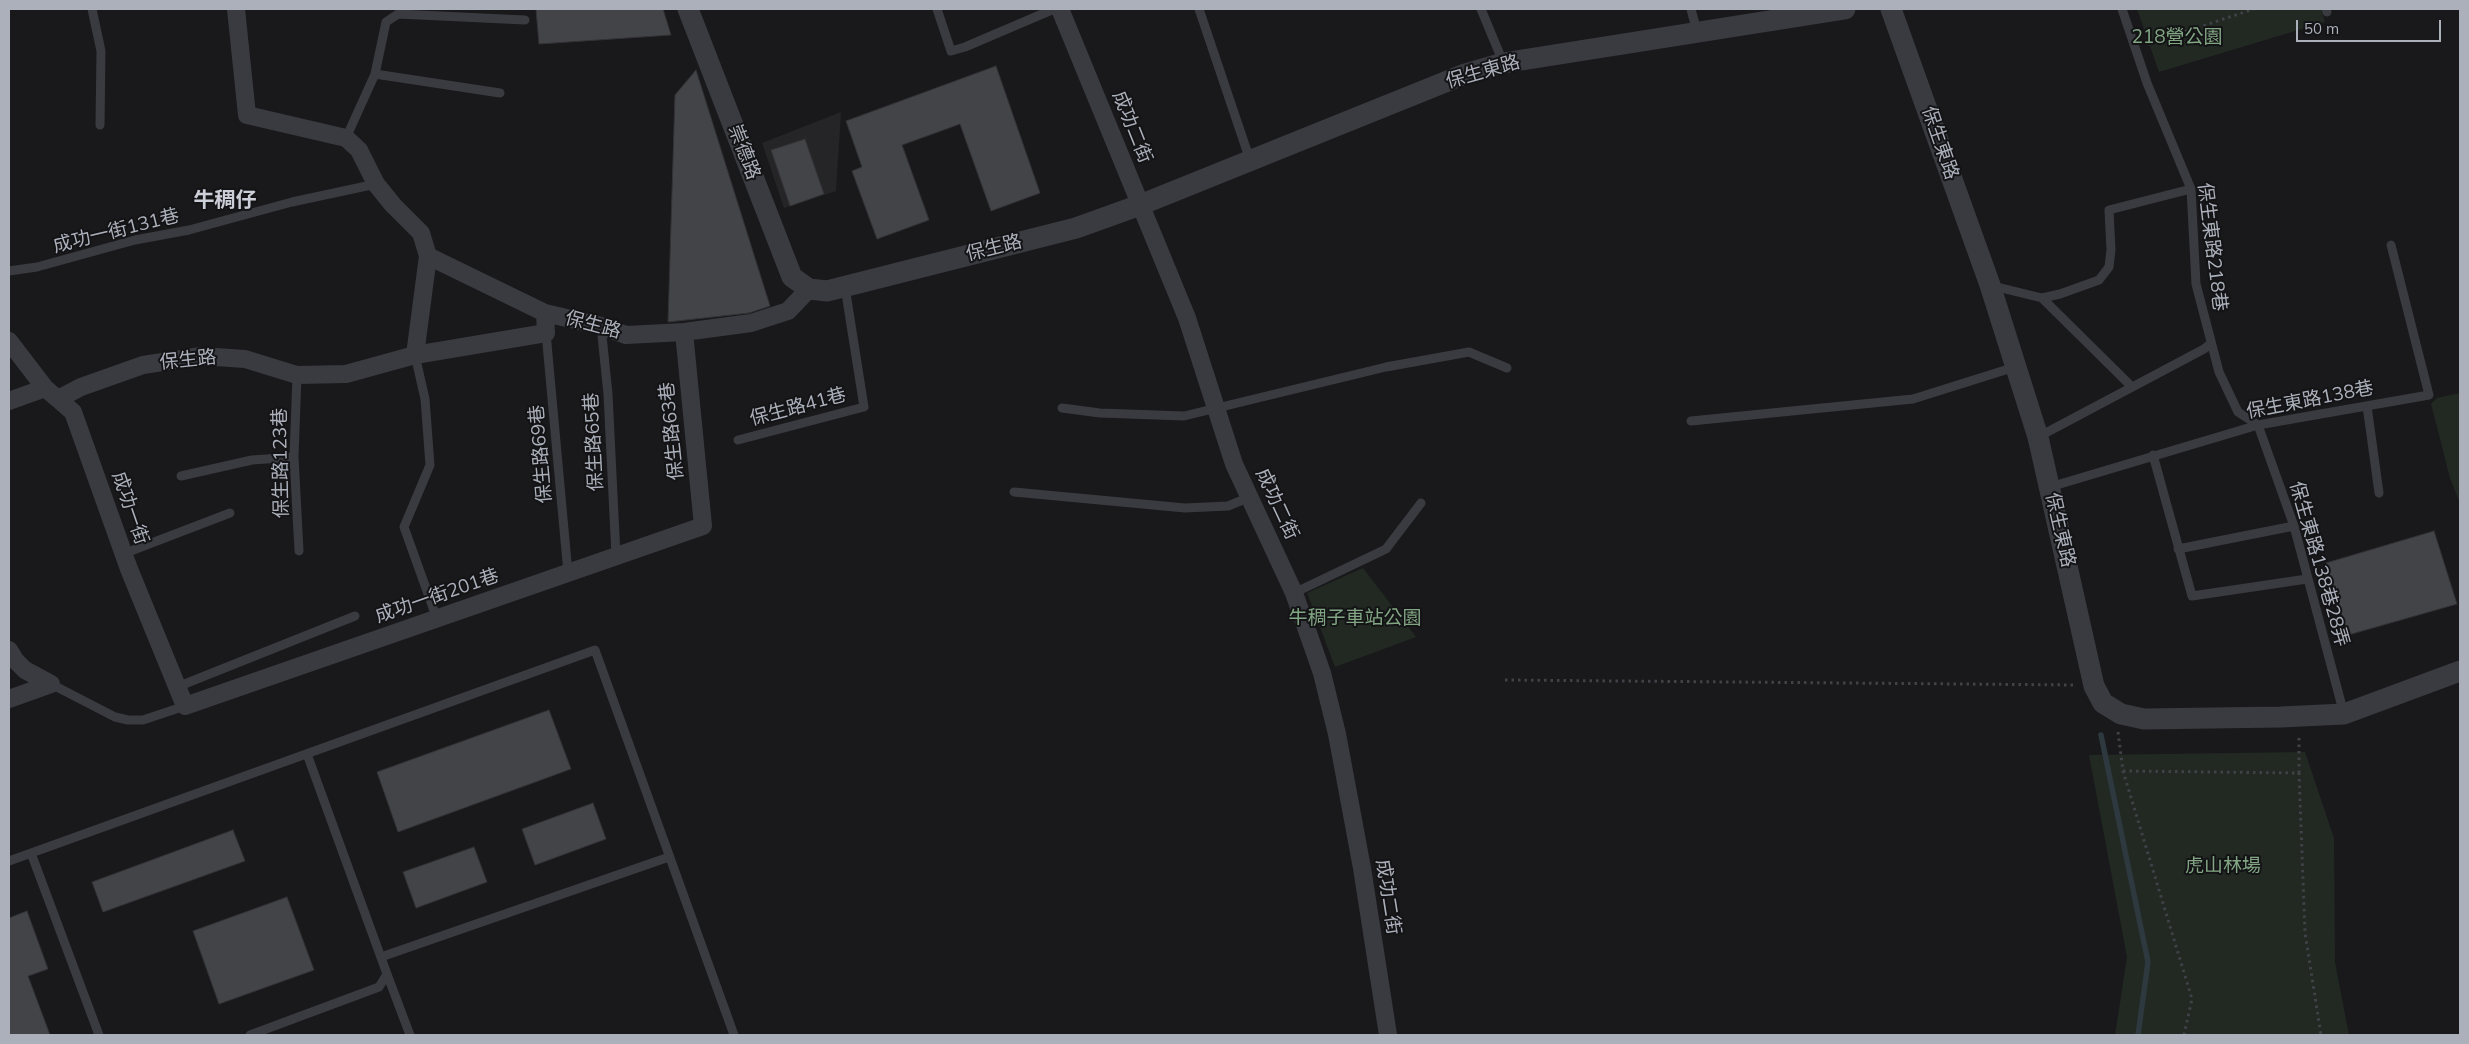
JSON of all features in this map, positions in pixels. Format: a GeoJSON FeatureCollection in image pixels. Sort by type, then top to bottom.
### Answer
{"type":"FeatureCollection","features":[{"type":"Feature","properties":{"kind":"street"},"geometry":{"type":"LineString","coordinates":[[236,9],[247,115],[346,138],[359,150],[376,184],[393,205],[421,233],[428,256],[415,355]]}},
{"type":"Feature","properties":{"kind":"street","name":"崇德路"},"geometry":{"type":"LineString","coordinates":[[688,9],[792,277],[809,289]]}},
{"type":"Feature","properties":{"kind":"street","name":"成功二街"},"geometry":{"type":"LineString","coordinates":[[1060,9],[1187,318],[1234,464],[1294,593],[1322,673],[1337,734],[1362,868],[1388,1035]]}},
{"type":"Feature","properties":{"kind":"street","name":"保生東路"},"geometry":{"type":"LineString","coordinates":[[1140,205],[1465,74],[1503,63],[1845,9]]}},
{"type":"Feature","properties":{"kind":"street","name":"保生東路"},"geometry":{"type":"LineString","coordinates":[[1892,9],[1990,285],[2038,437],[2094,686],[2103,703],[2121,714],[2144,718],[2344,714],[2460,671]]}},
{"type":"Feature","properties":{"kind":"street","name":"保生路"},"geometry":{"type":"LineString","coordinates":[[9,401],[87,384],[143,365],[201,356],[245,359],[297,375],[346,374],[415,355],[546,333],[545,313],[601,326],[626,336],[684,332],[750,323],[788,311],[809,289],[827,291],[1076,228],[1140,205]]}},
{"type":"Feature","properties":{"kind":"street"},"geometry":{"type":"LineString","coordinates":[[428,256],[545,313]]}},
{"type":"Feature","properties":{"kind":"street","name":"保生路63巷"},"geometry":{"type":"LineString","coordinates":[[684,332],[703,526]]}},
{"type":"Feature","properties":{"kind":"street","name":"成功一街"},"geometry":{"type":"LineString","coordinates":[[9,341],[51,393],[73,412],[123,554],[185,706]]}},
{"type":"Feature","properties":{"kind":"street","name":"成功一街201巷"},"geometry":{"type":"LineString","coordinates":[[185,706],[703,526]]}},
{"type":"Feature","properties":{"kind":"street"},"geometry":{"type":"LineString","coordinates":[[9,650],[15,660],[25,670],[51,684]]}},
{"type":"Feature","properties":{"kind":"street"},"geometry":{"type":"LineString","coordinates":[[9,699],[51,684]]}},
{"type":"Feature","properties":{"kind":"lane"},"geometry":{"type":"LineString","coordinates":[[92,9],[101,51],[100,125]]}},
{"type":"Feature","properties":{"kind":"lane"},"geometry":{"type":"LineString","coordinates":[[937,9],[951,51],[965,47],[1054,9]]}},
{"type":"Feature","properties":{"kind":"lane"},"geometry":{"type":"LineString","coordinates":[[1199,9],[1250,160]]}},
{"type":"Feature","properties":{"kind":"lane"},"geometry":{"type":"LineString","coordinates":[[1481,9],[1503,63]]}},
{"type":"Feature","properties":{"kind":"lane"},"geometry":{"type":"LineString","coordinates":[[1691,9],[1697,32]]}},
{"type":"Feature","properties":{"kind":"lane","name":"保生東路218巷"},"geometry":{"type":"LineString","coordinates":[[2122,9],[2147,83],[2192,189],[2196,284],[2210,344],[2219,372],[2238,412],[2258,425]]}},
{"type":"Feature","properties":{"kind":"lane"},"geometry":{"type":"LineString","coordinates":[[346,138],[375,74],[386,22],[398,14],[525,20]]}},
{"type":"Feature","properties":{"kind":"lane"},"geometry":{"type":"LineString","coordinates":[[375,74],[500,93]]}},
{"type":"Feature","properties":{"kind":"lane","name":"成功一街131巷"},"geometry":{"type":"LineString","coordinates":[[9,271],[37,267],[135,240],[189,230],[292,202],[376,184]]}},
{"type":"Feature","properties":{"kind":"lane"},"geometry":{"type":"LineString","coordinates":[[1990,285],[2042,298],[2060,294],[2098,280],[2109,268],[2111,250],[2109,210],[2192,189]]}},
{"type":"Feature","properties":{"kind":"lane","name":"保生東路138巷"},"geometry":{"type":"LineString","coordinates":[[2050,486],[2258,425],[2429,395],[2390,245]]}},
{"type":"Feature","properties":{"kind":"lane","name":"保生路41巷"},"geometry":{"type":"LineString","coordinates":[[738,440],[864,407],[845,286]]}},
{"type":"Feature","properties":{"kind":"lane"},"geometry":{"type":"LineString","coordinates":[[2042,298],[2132,387]]}},
{"type":"Feature","properties":{"kind":"lane","name":"保生路65巷"},"geometry":{"type":"LineString","coordinates":[[601,326],[608,394],[616,556]]}},
{"type":"Feature","properties":{"kind":"lane","name":"保生路69巷"},"geometry":{"type":"LineString","coordinates":[[546,333],[568,573]]}},
{"type":"Feature","properties":{"kind":"lane"},"geometry":{"type":"LineString","coordinates":[[2038,437],[2204,349],[2210,344]]}},
{"type":"Feature","properties":{"kind":"lane"},"geometry":{"type":"LineString","coordinates":[[1062,408],[1100,414],[1184,416],[1386,367],[1469,352],[1507,368]]}},
{"type":"Feature","properties":{"kind":"lane"},"geometry":{"type":"LineString","coordinates":[[415,355],[425,399],[430,465],[404,527],[437,619]]}},
{"type":"Feature","properties":{"kind":"lane"},"geometry":{"type":"LineString","coordinates":[[1691,421],[1913,399],[2015,367]]}},
{"type":"Feature","properties":{"kind":"lane","name":"保生路123巷"},"geometry":{"type":"LineString","coordinates":[[297,375],[294,457],[299,551]]}},
{"type":"Feature","properties":{"kind":"lane"},"geometry":{"type":"LineString","coordinates":[[2368,406],[2380,493]]}},
{"type":"Feature","properties":{"kind":"lane","name":"保生東路138巷28弄"},"geometry":{"type":"LineString","coordinates":[[2258,425],[2294,526],[2344,714]]}},
{"type":"Feature","properties":{"kind":"lane"},"geometry":{"type":"LineString","coordinates":[[2153,455],[2192,596],[2307,579]]}},
{"type":"Feature","properties":{"kind":"lane"},"geometry":{"type":"LineString","coordinates":[[181,476],[252,460],[294,457]]}},
{"type":"Feature","properties":{"kind":"lane"},"geometry":{"type":"LineString","coordinates":[[1014,492],[1185,508],[1228,506],[1250,497]]}},
{"type":"Feature","properties":{"kind":"lane"},"geometry":{"type":"LineString","coordinates":[[1294,593],[1386,549],[1421,503]]}},
{"type":"Feature","properties":{"kind":"lane"},"geometry":{"type":"LineString","coordinates":[[123,554],[230,513]]}},
{"type":"Feature","properties":{"kind":"lane"},"geometry":{"type":"LineString","coordinates":[[2178,549],[2294,526]]}},
{"type":"Feature","properties":{"kind":"lane"},"geometry":{"type":"LineString","coordinates":[[177,687],[355,616]]}},
{"type":"Feature","properties":{"kind":"lane"},"geometry":{"type":"LineString","coordinates":[[9,861],[595,650],[734,1035]]}},
{"type":"Feature","properties":{"kind":"lane"},"geometry":{"type":"LineString","coordinates":[[51,684],[115,717],[128,720],[143,720],[185,706]]}},
{"type":"Feature","properties":{"kind":"lane"},"geometry":{"type":"LineString","coordinates":[[307,754],[410,1035]]}},
{"type":"Feature","properties":{"kind":"lane"},"geometry":{"type":"LineString","coordinates":[[31,853],[99,1035]]}},
{"type":"Feature","properties":{"kind":"lane"},"geometry":{"type":"LineString","coordinates":[[381,956],[669,857]]}},
{"type":"Feature","properties":{"kind":"lane"},"geometry":{"type":"LineString","coordinates":[[250,1035],[379,987],[387,974]]}},
{"type":"Feature","properties":{"kind":"path"},"geometry":{"type":"LineString","coordinates":[[2236,9],[2238,14]]}},
{"type":"Feature","properties":{"kind":"path"},"geometry":{"type":"LineString","coordinates":[[2136,48],[2254,9]]}},
{"type":"Feature","properties":{"kind":"path"},"geometry":{"type":"LineString","coordinates":[[1505,680],[2094,686]]}},
{"type":"Feature","properties":{"kind":"path"},"geometry":{"type":"LineString","coordinates":[[2121,714],[2117,738],[2123,771],[2192,999],[2184,1035]]}},
{"type":"Feature","properties":{"kind":"path"},"geometry":{"type":"LineString","coordinates":[[2311,716],[2299,736],[2299,773],[2305,933],[2321,1035]]}},
{"type":"Feature","properties":{"kind":"path"},"geometry":{"type":"LineString","coordinates":[[2123,771],[2299,773]]}},
{"type":"Feature","properties":{"kind":"shaded area"},"geometry":{"type":"Polygon","coordinates":[[[841,112],[836,191],[784,208],[762,143],[841,112]]]}},
{"type":"Feature","properties":{"kind":"green space","name":"218營公園"},"geometry":{"type":"Polygon","coordinates":[[[2137,9],[2321,9],[2325,22],[2159,72],[2137,9]]]}},
{"type":"Feature","properties":{"kind":"green space"},"geometry":{"type":"Polygon","coordinates":[[[2460,393],[2460,503],[2450,478],[2431,404],[2437,398],[2460,393]]]}},
{"type":"Feature","properties":{"kind":"green space","name":"牛稠子車站公園"},"geometry":{"type":"Polygon","coordinates":[[[1363,568],[1416,637],[1335,667],[1307,593],[1363,568]]]}},
{"type":"Feature","properties":{"kind":"green space","name":"虎山林場"},"geometry":{"type":"Polygon","coordinates":[[[2305,752],[2334,838],[2335,962],[2349,1035],[2115,1035],[2127,957],[2089,755],[2305,752]]]}},
{"type":"Feature","properties":{"kind":"building"},"geometry":{"type":"Polygon","coordinates":[[[536,9],[663,9],[671,35],[539,44],[536,9]]]}},
{"type":"Feature","properties":{"kind":"building"},"geometry":{"type":"Polygon","coordinates":[[[996,66],[1040,193],[991,211],[960,124],[902,145],[929,220],[877,239],[852,171],[862,167],[846,121],[996,66]]]}},
{"type":"Feature","properties":{"kind":"building"},"geometry":{"type":"Polygon","coordinates":[[[696,70],[770,306],[749,313],[668,322],[675,95],[696,70]]]}},
{"type":"Feature","properties":{"kind":"building"},"geometry":{"type":"Polygon","coordinates":[[[805,139],[824,194],[790,206],[771,150],[805,139]]]}},
{"type":"Feature","properties":{"kind":"building"},"geometry":{"type":"Polygon","coordinates":[[[2434,531],[2457,604],[2348,635],[2326,563],[2434,531]]]}},
{"type":"Feature","properties":{"kind":"building"},"geometry":{"type":"Polygon","coordinates":[[[549,710],[571,769],[398,832],[377,772],[549,710]]]}},
{"type":"Feature","properties":{"kind":"building"},"geometry":{"type":"Polygon","coordinates":[[[593,803],[606,839],[535,865],[522,829],[593,803]]]}},
{"type":"Feature","properties":{"kind":"building"},"geometry":{"type":"Polygon","coordinates":[[[233,830],[245,861],[103,912],[92,882],[233,830]]]}},
{"type":"Feature","properties":{"kind":"building"},"geometry":{"type":"Polygon","coordinates":[[[474,847],[487,882],[416,908],[403,872],[474,847]]]}},
{"type":"Feature","properties":{"kind":"building"},"geometry":{"type":"Polygon","coordinates":[[[287,897],[314,970],[219,1004],[193,931],[287,897]]]}},
{"type":"Feature","properties":{"kind":"building"},"geometry":{"type":"Polygon","coordinates":[[[27,911],[48,969],[28,976],[50,1035],[9,1035],[9,918],[27,911]]]}},
{"type":"Feature","properties":{"kind":"waterway"},"geometry":{"type":"LineString","coordinates":[[2101,735],[2148,962],[2138,1035]]}},
{"type":"Feature","properties":{"kind":"district","name":"牛稠仔"},"geometry":{"type":"Point","coordinates":[225,201]}}]}
